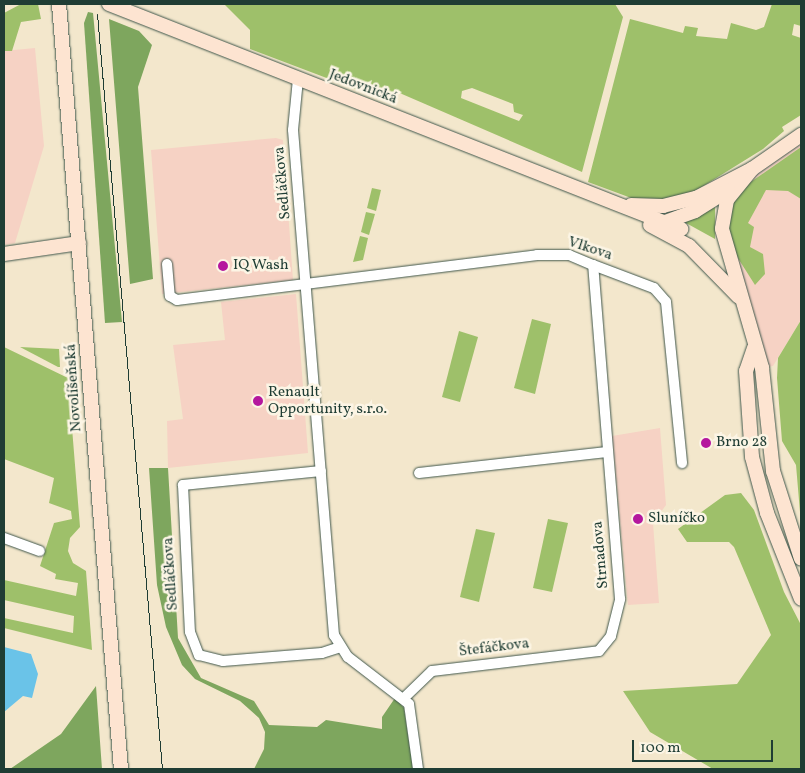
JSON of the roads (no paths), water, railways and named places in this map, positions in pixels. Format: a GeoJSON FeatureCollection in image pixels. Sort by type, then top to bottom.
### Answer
{"type":"FeatureCollection","features":[{"type":"Feature","properties":{"kind":"main road","name":"Novolíšeňská"},"geometry":{"type":"LineString","coordinates":[[59,4],[122,769]]}},
{"type":"Feature","properties":{"kind":"main road","name":"Jedovnická"},"geometry":{"type":"LineString","coordinates":[[109,4],[606,200],[669,223],[723,266],[744,302]]}},
{"type":"Feature","properties":{"kind":"main road"},"geometry":{"type":"LineString","coordinates":[[669,223],[720,197],[752,169],[801,135]]}},
{"type":"Feature","properties":{"kind":"main road"},"geometry":{"type":"LineString","coordinates":[[669,223],[679,210],[696,198],[752,169]]}},
{"type":"Feature","properties":{"kind":"main road","name":"Jedovnická"},"geometry":{"type":"LineString","coordinates":[[752,169],[727,200],[722,216],[724,243],[744,302],[754,348],[762,368],[773,471],[801,559]]}},
{"type":"Feature","properties":{"kind":"main road"},"geometry":{"type":"LineString","coordinates":[[606,200],[658,206],[696,198]]}},
{"type":"Feature","properties":{"kind":"main road","name":"Jedovnická"},"geometry":{"type":"LineString","coordinates":[[606,200],[688,246],[744,302]]}},
{"type":"Feature","properties":{"kind":"main road"},"geometry":{"type":"LineString","coordinates":[[4,254],[79,243]]}},
{"type":"Feature","properties":{"kind":"main road"},"geometry":{"type":"LineString","coordinates":[[754,348],[746,371],[752,457],[767,513],[801,600]]}},
{"type":"Feature","properties":{"kind":"street","name":"Sedláčkova"},"geometry":{"type":"LineString","coordinates":[[298,79],[294,130],[333,621],[340,647],[322,653],[224,661],[199,655],[190,632],[183,486],[321,471]]}},
{"type":"Feature","properties":{"kind":"street","name":"Vlkova"},"geometry":{"type":"LineString","coordinates":[[306,284],[537,254],[569,255],[654,288],[666,302],[682,463]]}},
{"type":"Feature","properties":{"kind":"street"},"geometry":{"type":"LineString","coordinates":[[167,264],[170,296],[177,300],[306,284]]}},
{"type":"Feature","properties":{"kind":"street","name":"Strnadova"},"geometry":{"type":"LineString","coordinates":[[594,265],[620,599],[611,636],[599,651]]}},
{"type":"Feature","properties":{"kind":"street"},"geometry":{"type":"LineString","coordinates":[[420,473],[608,452]]}},
{"type":"Feature","properties":{"kind":"street"},"geometry":{"type":"LineString","coordinates":[[4,538],[40,551]]}},
{"type":"Feature","properties":{"kind":"street"},"geometry":{"type":"LineString","coordinates":[[340,647],[404,698],[413,712],[418,769]]}},
{"type":"Feature","properties":{"kind":"street","name":"Štefáčkova"},"geometry":{"type":"LineString","coordinates":[[404,698],[432,671],[599,651]]}},
{"type":"Feature","properties":{"kind":"water"},"geometry":{"type":"Polygon","coordinates":[[[4,647],[31,654],[38,674],[32,698],[23,696],[4,712],[4,647]]]}},
{"type":"Feature","properties":{"kind":"tram line"},"geometry":{"type":"LineString","coordinates":[[97,14],[162,769]]}},
{"type":"Feature","properties":{"kind":"place","name":"IQ Wash"},"geometry":{"type":"Point","coordinates":[223,266]}},
{"type":"Feature","properties":{"kind":"place","name":"Renault Opportunity, s.r.o."},"geometry":{"type":"Point","coordinates":[258,401]}},
{"type":"Feature","properties":{"kind":"place","name":"Brno 28"},"geometry":{"type":"Point","coordinates":[706,443]}},
{"type":"Feature","properties":{"kind":"place","name":"Sluníčko"},"geometry":{"type":"Point","coordinates":[638,519]}}]}
